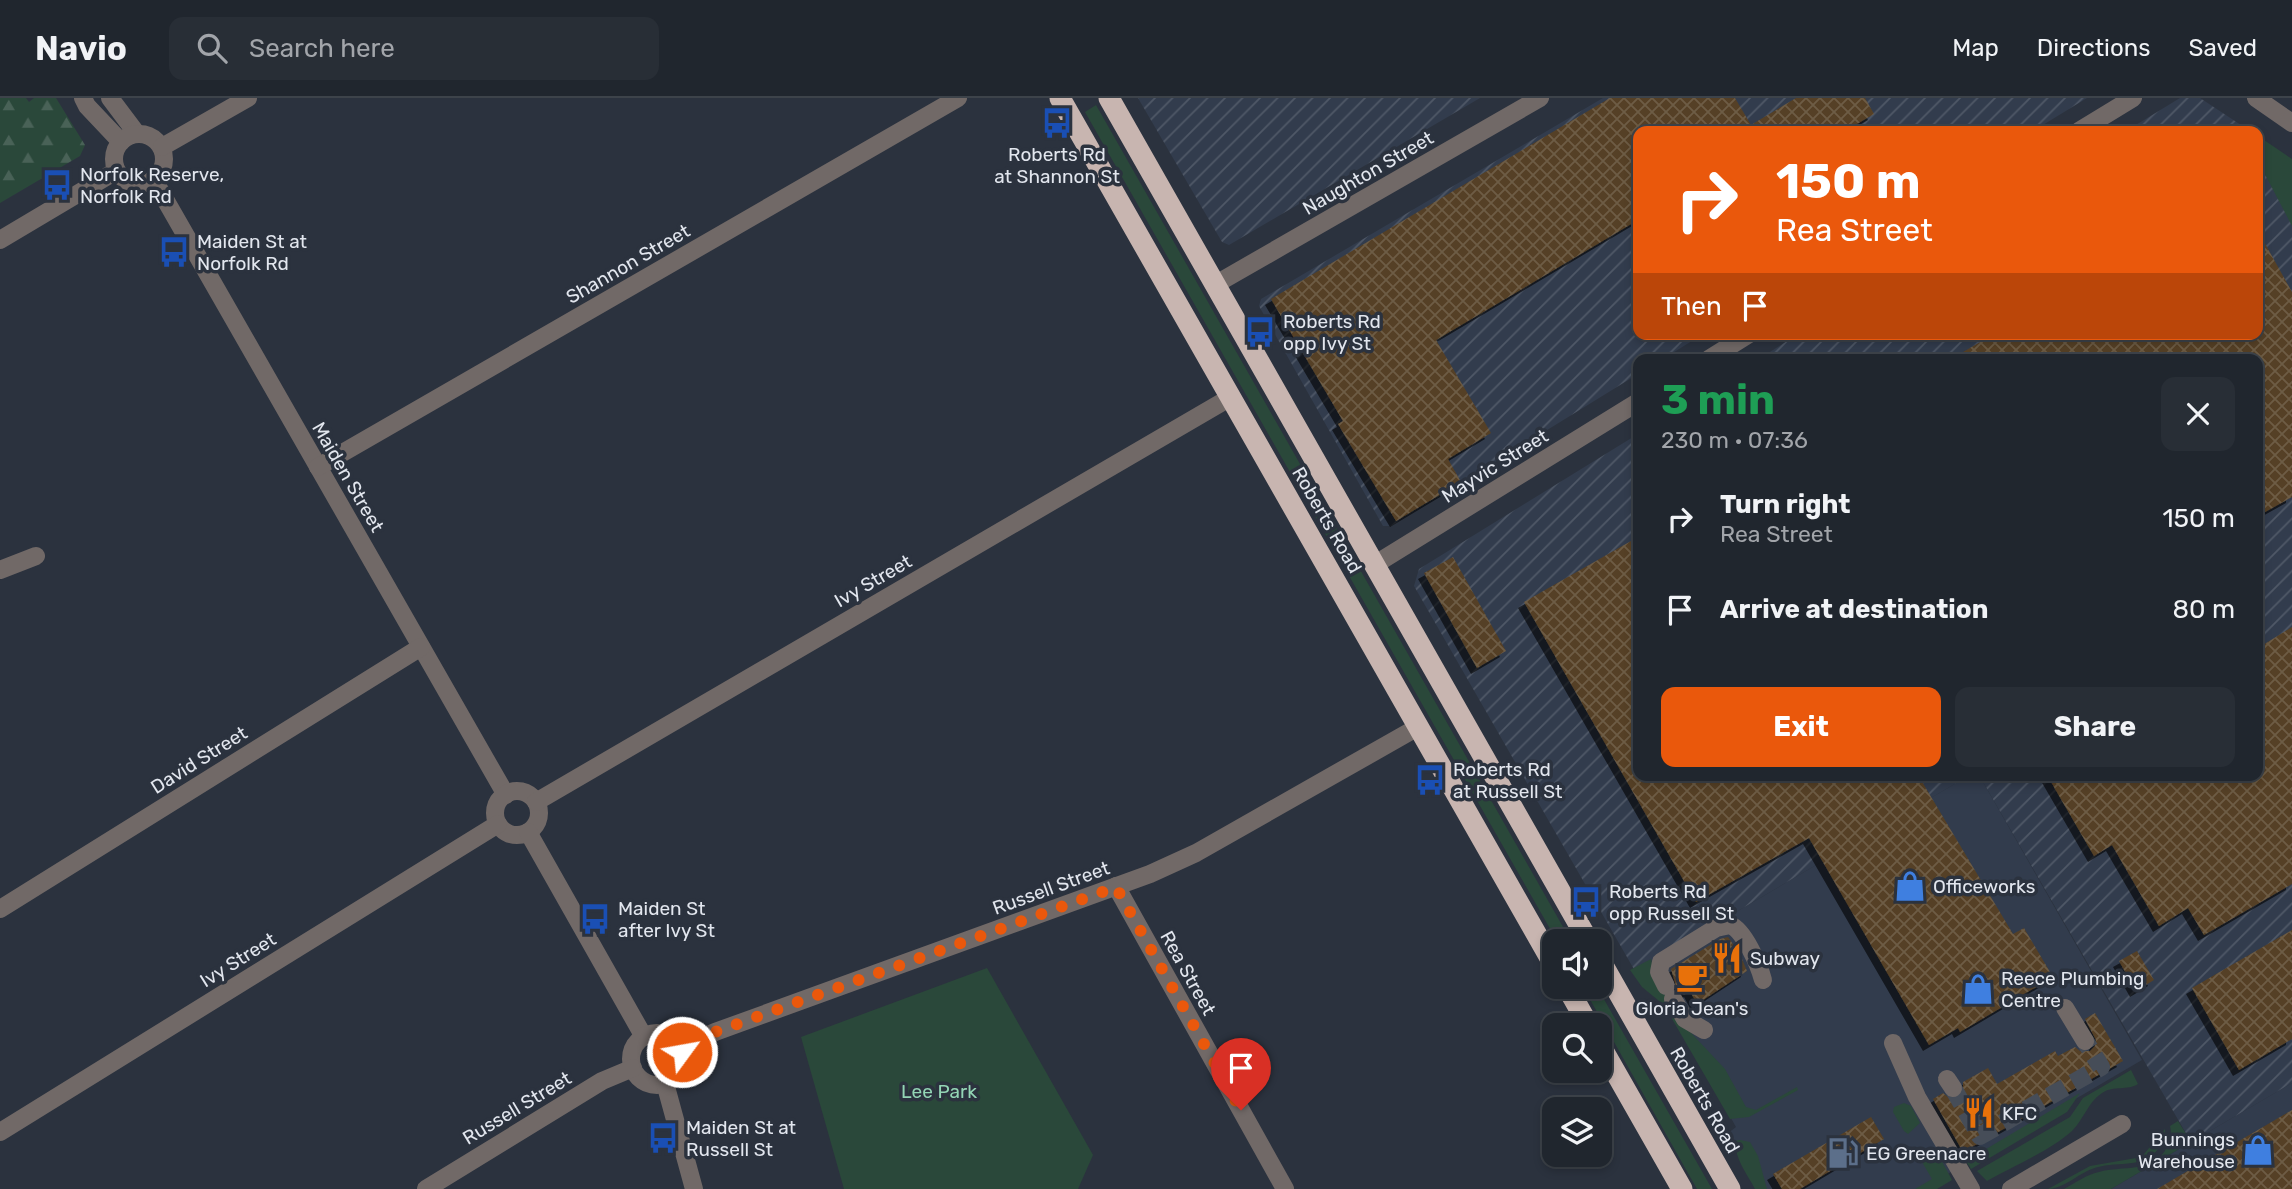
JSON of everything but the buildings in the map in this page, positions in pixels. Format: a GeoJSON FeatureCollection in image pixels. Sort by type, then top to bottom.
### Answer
{"type":"FeatureCollection","features":[{"type":"Feature","properties":{"kind":"highway","name":"Roberts Road"},"geometry":{"type":"LineString","coordinates":[[1060,98],[1542,944]]}},
{"type":"Feature","properties":{"kind":"highway","name":"Roberts Road"},"geometry":{"type":"LineString","coordinates":[[1110,98],[1582,929]]}},
{"type":"Feature","properties":{"kind":"highway","name":"Roberts Road"},"geometry":{"type":"LineString","coordinates":[[1612,981],[1730,1189]]}},
{"type":"Feature","properties":{"kind":"highway"},"geometry":{"type":"LineString","coordinates":[[1612,1066],[1682,1189]]}},
{"type":"Feature","properties":{"kind":"street"},"geometry":{"type":"LineString","coordinates":[[83,98],[87,106],[129,138],[154,139],[162,147],[165,162],[154,180],[137,185],[129,183],[116,171],[114,156],[129,138]]}},
{"type":"Feature","properties":{"kind":"street"},"geometry":{"type":"LineString","coordinates":[[110,98],[129,138]]}},
{"type":"Feature","properties":{"kind":"street"},"geometry":{"type":"LineString","coordinates":[[162,147],[248,98]]}},
{"type":"Feature","properties":{"kind":"street","name":"Shannon Street"},"geometry":{"type":"LineString","coordinates":[[318,467],[958,98]]}},
{"type":"Feature","properties":{"kind":"street","name":"Naughton Street"},"geometry":{"type":"LineString","coordinates":[[1216,284],[1540,98]]}},
{"type":"Feature","properties":{"kind":"street"},"geometry":{"type":"LineString","coordinates":[[2087,126],[2133,98]]}},
{"type":"Feature","properties":{"kind":"street"},"geometry":{"type":"LineString","coordinates":[[2256,98],[2292,123]]}},
{"type":"Feature","properties":{"kind":"street"},"geometry":{"type":"LineString","coordinates":[[0,240],[116,171]]}},
{"type":"Feature","properties":{"kind":"street","name":"Maiden Street"},"geometry":{"type":"LineString","coordinates":[[154,180],[506,794]]}},
{"type":"Feature","properties":{"kind":"street"},"geometry":{"type":"LineString","coordinates":[[1717,354],[1739,340]]}},
{"type":"Feature","properties":{"kind":"street","name":"Ivy Street"},"geometry":{"type":"LineString","coordinates":[[536,802],[1231,397]]}},
{"type":"Feature","properties":{"kind":"street","name":"Mayvic Street"},"geometry":{"type":"LineString","coordinates":[[1374,565],[1633,405]]}},
{"type":"Feature","properties":{"kind":"street"},"geometry":{"type":"LineString","coordinates":[[0,570],[36,555]]}},
{"type":"Feature","properties":{"kind":"street","name":"David Street"},"geometry":{"type":"LineString","coordinates":[[0,909],[421,647]]}},
{"type":"Feature","properties":{"kind":"street","name":"Russell Street"},"geometry":{"type":"LineString","coordinates":[[681,1048],[715,1032],[1150,874],[1196,853],[1418,727]]}},
{"type":"Feature","properties":{"kind":"street"},"geometry":{"type":"LineString","coordinates":[[525,793],[536,802],[539,815],[537,822],[521,835],[508,834],[498,824],[495,811],[500,799],[506,794],[525,793]]}},
{"type":"Feature","properties":{"kind":"street","name":"Ivy Street"},"geometry":{"type":"LineString","coordinates":[[0,1132],[498,824]]}},
{"type":"Feature","properties":{"kind":"street"},"geometry":{"type":"LineString","coordinates":[[527,832],[644,1037]]}},
{"type":"Feature","properties":{"kind":"street","name":"Rea Street"},"geometry":{"type":"LineString","coordinates":[[1116,887],[1285,1189]]}},
{"type":"Feature","properties":{"kind":"street"},"geometry":{"type":"LineString","coordinates":[[1704,1030],[1685,1019],[1659,972],[1661,962],[1716,929],[1730,925],[1739,931],[1760,967],[1763,980]]}},
{"type":"Feature","properties":{"kind":"street"},"geometry":{"type":"LineString","coordinates":[[2065,1009],[2085,1041]]}},
{"type":"Feature","properties":{"kind":"street"},"geometry":{"type":"LineString","coordinates":[[654,1033],[665,1034],[681,1048],[681,1069],[665,1083],[659,1085],[646,1082],[633,1068],[632,1052],[644,1037],[654,1033]]}},
{"type":"Feature","properties":{"kind":"street"},"geometry":{"type":"LineString","coordinates":[[1893,1043],[1917,1097],[1971,1189]]}},
{"type":"Feature","properties":{"kind":"street","name":"Russell Street"},"geometry":{"type":"LineString","coordinates":[[426,1189],[602,1081],[633,1068]]}},
{"type":"Feature","properties":{"kind":"street"},"geometry":{"type":"LineString","coordinates":[[665,1083],[694,1189]]}},
{"type":"Feature","properties":{"kind":"street"},"geometry":{"type":"LineString","coordinates":[[2011,1189],[2122,1124]]}},
{"type":"Feature","properties":{"kind":"shaded area"},"geometry":{"type":"Polygon","coordinates":[[[1138,98],[1480,98],[1229,245],[1222,242],[1138,98]]]}},
{"type":"Feature","properties":{"kind":"shaded area"},"geometry":{"type":"Polygon","coordinates":[[[1603,98],[2087,98],[2041,126],[1633,126],[1633,340],[1693,340],[1671,354],[1633,354],[1633,377],[1391,526],[1383,526],[1259,306],[1261,299],[1603,98]]]}},
{"type":"Feature","properties":{"kind":"shaded area"},"geometry":{"type":"Polygon","coordinates":[[[2180,98],[2200,98],[2242,126],[2134,126],[2180,98]]]}},
{"type":"Feature","properties":{"kind":"shaded area"},"geometry":{"type":"Polygon","coordinates":[[[2263,140],[2292,160],[2292,1083],[2191,1142],[1982,781],[2263,781],[2263,354],[1767,354],[1789,340],[2263,340],[2263,140]]]}},
{"type":"Feature","properties":{"kind":"shaded area"},"geometry":{"type":"Polygon","coordinates":[[[1633,437],[1633,781],[1960,781],[1635,971],[1414,586],[1419,569],[1633,437]]]}},
{"type":"Feature","properties":{"kind":"shaded area"},"geometry":{"type":"Polygon","coordinates":[[[1960,781],[1982,781],[2142,1060],[1922,1189],[1759,1189],[1727,1134],[1736,1127],[1659,991],[1635,971],[1960,781]]]}},
{"type":"Feature","properties":{"kind":"shaded area"},"geometry":{"type":"Polygon","coordinates":[[[2292,1083],[2292,1189],[2111,1189],[2191,1142],[2292,1083]]]}},
{"type":"Feature","properties":{"kind":"green space"},"geometry":{"type":"Polygon","coordinates":[[[0,98],[26,98],[29,102],[34,98],[56,98],[85,145],[80,156],[0,203],[0,98]]]}},
{"type":"Feature","properties":{"kind":"green space"},"geometry":{"type":"Polygon","coordinates":[[[1096,105],[1564,929],[1550,929],[1085,112],[1096,105]]]}},
{"type":"Feature","properties":{"kind":"green space"},"geometry":{"type":"Polygon","coordinates":[[[2264,140],[2292,159],[2292,226],[2263,171],[2264,140]]]}},
{"type":"Feature","properties":{"kind":"green space"},"geometry":{"type":"Polygon","coordinates":[[[1651,959],[1655,978],[1679,1020],[1725,1069],[1746,1107],[1756,1110],[1797,1087],[1798,1090],[1749,1117],[1730,1119],[1664,1005],[1642,987],[1630,970],[1651,959]]]}},
{"type":"Feature","properties":{"kind":"green space","name":"Lee Park"},"geometry":{"type":"Polygon","coordinates":[[[987,968],[1093,1155],[1078,1189],[844,1189],[801,1037],[987,968]]]}},
{"type":"Feature","properties":{"kind":"green space"},"geometry":{"type":"Polygon","coordinates":[[[1590,999],[1604,999],[1612,1013],[1598,1013],[1590,999]]]}},
{"type":"Feature","properties":{"kind":"green space"},"geometry":{"type":"Polygon","coordinates":[[[1612,1013],[1712,1189],[1697,1189],[1612,1038],[1612,1013]]]}},
{"type":"Feature","properties":{"kind":"green space"},"geometry":{"type":"Polygon","coordinates":[[[2131,1070],[2138,1084],[2102,1093],[2093,1101],[2072,1131],[2053,1145],[1987,1181],[1977,1171],[2070,1117],[2083,1098],[2131,1070]]]}},
{"type":"Feature","properties":{"kind":"green space"},"geometry":{"type":"Polygon","coordinates":[[[2080,1093],[2067,1112],[1971,1169],[1966,1161],[2080,1093]]]}},
{"type":"Feature","properties":{"kind":"green space"},"geometry":{"type":"Polygon","coordinates":[[[1904,1103],[1911,1106],[1920,1123],[1908,1134],[1893,1112],[1894,1107],[1904,1103]]]}},
{"type":"Feature","properties":{"kind":"green space"},"geometry":{"type":"Polygon","coordinates":[[[2178,1121],[2191,1142],[2111,1189],[2064,1189],[2094,1173],[2137,1167],[2154,1161],[2167,1147],[2170,1126],[2178,1121]]]}},
{"type":"Feature","properties":{"kind":"green space"},"geometry":{"type":"Polygon","coordinates":[[[2165,1129],[2165,1137],[2152,1156],[2136,1162],[2101,1166],[2059,1187],[2048,1189],[2090,1166],[2136,1158],[2144,1154],[2165,1129]]]}},
{"type":"Feature","properties":{"kind":"green space"},"geometry":{"type":"Polygon","coordinates":[[[1735,1141],[1750,1142],[1758,1156],[1767,1189],[1755,1189],[1745,1172],[1736,1148],[1735,1141]]]}},
{"type":"Feature","properties":{"kind":"green space"},"geometry":{"type":"Polygon","coordinates":[[[1925,1151],[1939,1156],[1952,1180],[1937,1189],[1915,1189],[1932,1179],[1918,1155],[1925,1151]]]}},
{"type":"Feature","properties":{"kind":"tunnel"},"geometry":{"type":"LineString","coordinates":[[1953,1088],[1980,1136],[2101,1067],[2085,1041]]}},
{"type":"Feature","properties":{"kind":"place","name":"Roberts Rd at Shannon St"},"geometry":{"type":"Point","coordinates":[1057,123]}},
{"type":"Feature","properties":{"kind":"place","name":"Norfolk Reserve, Norfolk Rd"},"geometry":{"type":"Point","coordinates":[57,185]}},
{"type":"Feature","properties":{"kind":"place","name":"Maiden St at Norfolk Rd"},"geometry":{"type":"Point","coordinates":[174,252]}},
{"type":"Feature","properties":{"kind":"place","name":"Roberts Rd opp Ivy St"},"geometry":{"type":"Point","coordinates":[1260,332]}},
{"type":"Feature","properties":{"kind":"place","name":"Roberts Rd at Russell St"},"geometry":{"type":"Point","coordinates":[1430,780]}},
{"type":"Feature","properties":{"kind":"place","name":"Officeworks"},"geometry":{"type":"Point","coordinates":[1910,886]}},
{"type":"Feature","properties":{"kind":"place","name":"Roberts Rd opp Russell St"},"geometry":{"type":"Point","coordinates":[1586,902]}},
{"type":"Feature","properties":{"kind":"place","name":"Maiden St after Ivy St"},"geometry":{"type":"Point","coordinates":[595,919]}},
{"type":"Feature","properties":{"kind":"place","name":"Subway"},"geometry":{"type":"Point","coordinates":[1727,958]}},
{"type":"Feature","properties":{"kind":"place","name":"Gloria Jean's"},"geometry":{"type":"Point","coordinates":[1692,977]}},
{"type":"Feature","properties":{"kind":"place","name":"Reece Plumbing Centre"},"geometry":{"type":"Point","coordinates":[1978,989]}},
{"type":"Feature","properties":{"kind":"place","name":"KFC"},"geometry":{"type":"Point","coordinates":[1979,1113]}},
{"type":"Feature","properties":{"kind":"place","name":"Maiden St at Russell St"},"geometry":{"type":"Point","coordinates":[663,1138]}},
{"type":"Feature","properties":{"kind":"place","name":"Bunnings Warehouse"},"geometry":{"type":"Point","coordinates":[2258,1150]}},
{"type":"Feature","properties":{"kind":"place","name":"EG Greenacre"},"geometry":{"type":"Point","coordinates":[1843,1153]}},
{"type":"Feature","properties":{"kind":"route"},"geometry":{"type":"LineString","coordinates":[[682,1052],[681,1048],[715,1032],[1116,887],[1241,1110]]}}]}
